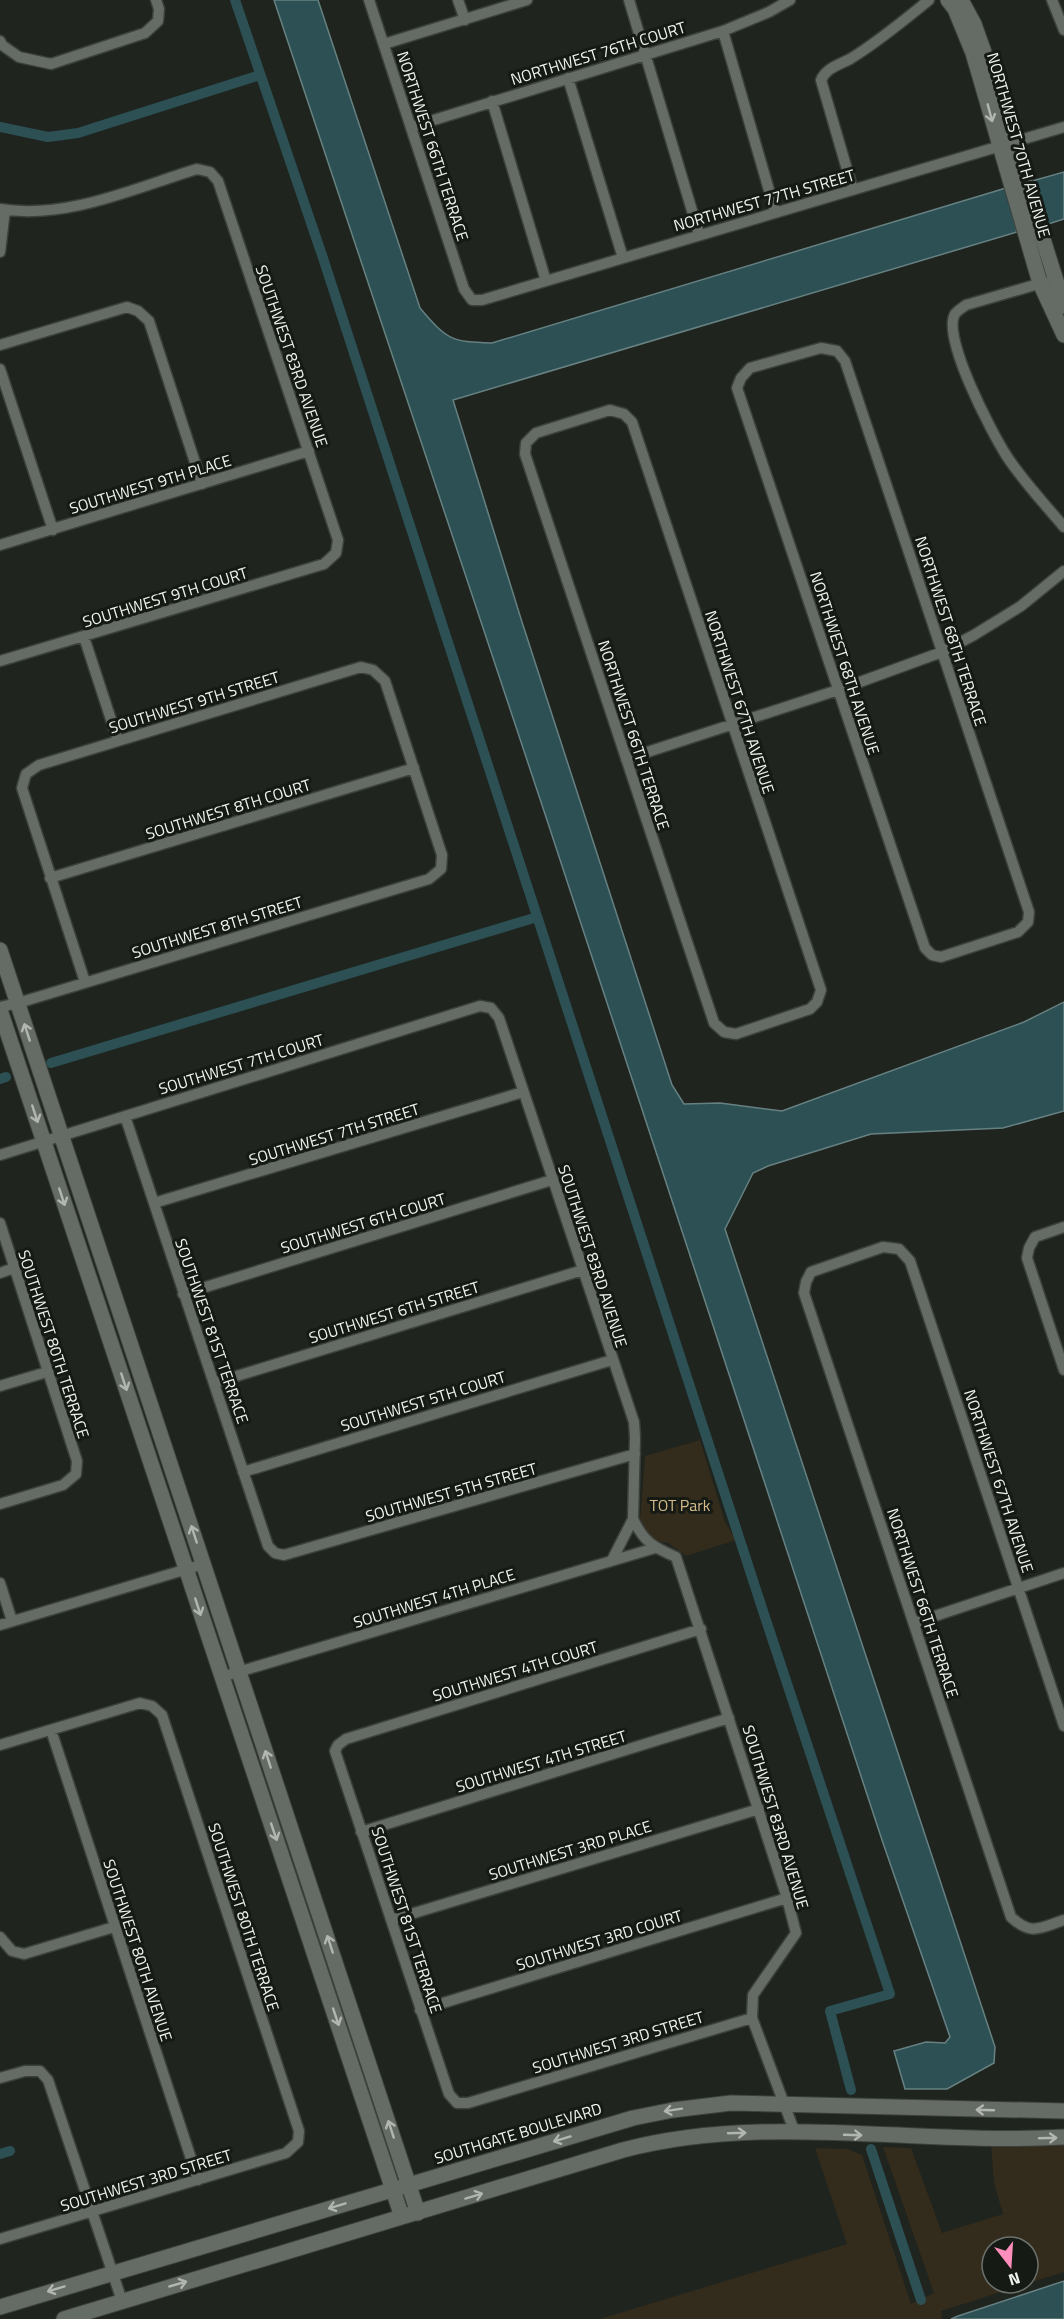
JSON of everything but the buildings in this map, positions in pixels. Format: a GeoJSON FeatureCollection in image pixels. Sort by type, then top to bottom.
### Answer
{"type":"FeatureCollection","features":[{"type":"Feature","properties":{"kind":"street"},"geometry":{"type":"LineString","coordinates":[[1,43],[20,57],[51,64],[145,33],[158,21],[159,9],[156,0]]}},
{"type":"Feature","properties":{"kind":"street","name":"NORTHWEST 66TH TERRACE"},"geometry":{"type":"LineString","coordinates":[[369,0],[464,289],[472,300]]}},
{"type":"Feature","properties":{"kind":"street"},"geometry":{"type":"LineString","coordinates":[[458,0],[465,20]]}},
{"type":"Feature","properties":{"kind":"street"},"geometry":{"type":"LineString","coordinates":[[384,44],[527,0]]}},
{"type":"Feature","properties":{"kind":"street"},"geometry":{"type":"LineString","coordinates":[[629,0],[699,234]]}},
{"type":"Feature","properties":{"kind":"street","name":"NORTHWEST 76TH COURT"},"geometry":{"type":"LineString","coordinates":[[411,127],[723,31],[769,12],[790,0]]}},
{"type":"Feature","properties":{"kind":"street"},"geometry":{"type":"LineString","coordinates":[[853,190],[821,80],[824,72],[851,58],[886,34],[928,0]]}},
{"type":"Feature","properties":{"kind":"street","name":"NORTHWEST 70TH AVENUE"},"geometry":{"type":"LineString","coordinates":[[948,0],[955,9],[974,53],[1005,144],[1064,335]]}},
{"type":"Feature","properties":{"kind":"street","name":"NORTHWEST 70TH AVENUE"},"geometry":{"type":"LineString","coordinates":[[961,0],[974,24],[985,55],[1005,144]]}},
{"type":"Feature","properties":{"kind":"street"},"geometry":{"type":"LineString","coordinates":[[1052,0],[1064,30]]}},
{"type":"Feature","properties":{"kind":"street"},"geometry":{"type":"LineString","coordinates":[[723,31],[775,211]]}},
{"type":"Feature","properties":{"kind":"street"},"geometry":{"type":"LineString","coordinates":[[568,78],[623,258]]}},
{"type":"Feature","properties":{"kind":"street"},"geometry":{"type":"LineString","coordinates":[[492,101],[546,281]]}},
{"type":"Feature","properties":{"kind":"street","name":"NORTHWEST 77TH STREET"},"geometry":{"type":"LineString","coordinates":[[472,300],[482,300],[775,211],[1064,127]]}},
{"type":"Feature","properties":{"kind":"street","name":"SOUTHWEST 83RD AVENUE"},"geometry":{"type":"LineString","coordinates":[[3,209],[51,210],[94,201],[197,169],[210,172],[218,181],[309,451],[338,540],[336,553]]}},
{"type":"Feature","properties":{"kind":"street"},"geometry":{"type":"LineString","coordinates":[[0,252],[3,209]]}},
{"type":"Feature","properties":{"kind":"street"},"geometry":{"type":"LineString","coordinates":[[1047,281],[966,305],[955,314],[951,325],[958,354],[988,424],[1007,457],[1064,527]]}},
{"type":"Feature","properties":{"kind":"street","name":"NORTHWEST 70TH AVENUE"},"geometry":{"type":"LineString","coordinates":[[1047,281],[1064,306]]}},
{"type":"Feature","properties":{"kind":"street"},"geometry":{"type":"LineString","coordinates":[[0,345],[127,307],[138,311],[148,321],[202,484]]}},
{"type":"Feature","properties":{"kind":"street","name":"NORTHWEST 68TH AVENUE"},"geometry":{"type":"LineString","coordinates":[[837,351],[821,348],[750,368],[741,378],[737,388],[925,948],[932,955]]}},
{"type":"Feature","properties":{"kind":"street","name":"NORTHWEST 68TH TERRACE"},"geometry":{"type":"LineString","coordinates":[[837,351],[845,361],[1029,912],[1028,922],[1018,932],[941,957],[932,955]]}},
{"type":"Feature","properties":{"kind":"street"},"geometry":{"type":"LineString","coordinates":[[0,369],[53,530]]}},
{"type":"Feature","properties":{"kind":"street","name":"NORTHWEST 66TH TERRACE"},"geometry":{"type":"LineString","coordinates":[[624,414],[610,410],[536,433],[526,443],[525,454],[714,1023],[724,1032]]}},
{"type":"Feature","properties":{"kind":"street","name":"NORTHWEST 67TH AVENUE"},"geometry":{"type":"LineString","coordinates":[[624,414],[632,422],[821,990],[817,1002],[810,1009],[736,1034],[724,1032]]}},
{"type":"Feature","properties":{"kind":"street","name":"SOUTHWEST 9TH PLACE"},"geometry":{"type":"LineString","coordinates":[[0,545],[309,451]]}},
{"type":"Feature","properties":{"kind":"street","name":"SOUTHWEST 9TH COURT"},"geometry":{"type":"LineString","coordinates":[[0,662],[324,564],[336,553]]}},
{"type":"Feature","properties":{"kind":"street"},"geometry":{"type":"LineString","coordinates":[[626,759],[732,726],[942,652],[1021,606],[1064,571]]}},
{"type":"Feature","properties":{"kind":"street"},"geometry":{"type":"LineString","coordinates":[[84,638],[118,741]]}},
{"type":"Feature","properties":{"kind":"street","name":"SOUTHWEST 9TH STREET"},"geometry":{"type":"LineString","coordinates":[[50,878],[22,788],[26,774],[39,765],[118,741],[361,668],[373,670],[385,681],[414,768]]}},
{"type":"Feature","properties":{"kind":"street","name":"SOUTHWEST 8TH STREET"},"geometry":{"type":"LineString","coordinates":[[0,1008],[429,879],[441,869],[442,855],[414,768]]}},
{"type":"Feature","properties":{"kind":"street","name":"SOUTHWEST 8TH COURT"},"geometry":{"type":"LineString","coordinates":[[50,878],[414,768]]}},
{"type":"Feature","properties":{"kind":"street"},"geometry":{"type":"LineString","coordinates":[[50,878],[85,982]]}},
{"type":"Feature","properties":{"kind":"street"},"geometry":{"type":"LineString","coordinates":[[0,950],[418,2213]]}},
{"type":"Feature","properties":{"kind":"street","name":"SOUTHWEST 7TH COURT"},"geometry":{"type":"LineString","coordinates":[[0,1155],[480,1006],[491,1008]]}},
{"type":"Feature","properties":{"kind":"street"},"geometry":{"type":"LineString","coordinates":[[0,1008],[402,2217]]}},
{"type":"Feature","properties":{"kind":"street","name":"SOUTHWEST 83RD AVENUE"},"geometry":{"type":"LineString","coordinates":[[491,1008],[499,1018],[634,1422],[633,1519],[612,1560]]}},
{"type":"Feature","properties":{"kind":"street","name":"SOUTHWEST 7TH STREET"},"geometry":{"type":"LineString","coordinates":[[154,1203],[523,1092]]}},
{"type":"Feature","properties":{"kind":"street","name":"SOUTHWEST 81ST TERRACE"},"geometry":{"type":"LineString","coordinates":[[125,1116],[268,1546],[275,1553]]}},
{"type":"Feature","properties":{"kind":"street","name":"SOUTHWEST 6TH COURT"},"geometry":{"type":"LineString","coordinates":[[183,1294],[552,1180]]}},
{"type":"Feature","properties":{"kind":"street","name":"SOUTHWEST 80TH TERRACE"},"geometry":{"type":"LineString","coordinates":[[0,1223],[76,1461],[76,1473],[63,1485],[0,1504]]}},
{"type":"Feature","properties":{"kind":"street"},"geometry":{"type":"LineString","coordinates":[[1064,1227],[1035,1237],[1027,1258],[1064,1370]]}},
{"type":"Feature","properties":{"kind":"street","name":"NORTHWEST 66TH TERRACE"},"geometry":{"type":"LineString","coordinates":[[899,1249],[883,1246],[812,1272],[806,1282],[804,1293],[1011,1917],[1022,1928],[1036,1929],[1064,1920]]}},
{"type":"Feature","properties":{"kind":"street","name":"NORTHWEST 67TH AVENUE"},"geometry":{"type":"LineString","coordinates":[[899,1249],[910,1261],[1064,1726]]}},
{"type":"Feature","properties":{"kind":"street"},"geometry":{"type":"LineString","coordinates":[[0,1273],[14,1268]]}},
{"type":"Feature","properties":{"kind":"street","name":"SOUTHWEST 6TH STREET"},"geometry":{"type":"LineString","coordinates":[[214,1383],[583,1270]]}},
{"type":"Feature","properties":{"kind":"street","name":"SOUTHWEST 5TH COURT"},"geometry":{"type":"LineString","coordinates":[[243,1472],[612,1360]]}},
{"type":"Feature","properties":{"kind":"street"},"geometry":{"type":"LineString","coordinates":[[0,1386],[47,1372]]}},
{"type":"Feature","properties":{"kind":"street","name":"SOUTHWEST 5TH STREET"},"geometry":{"type":"LineString","coordinates":[[275,1553],[284,1556],[635,1454]]}},
{"type":"Feature","properties":{"kind":"street","name":"SOUTHWEST 83RD AVENUE"},"geometry":{"type":"LineString","coordinates":[[633,1519],[641,1536],[655,1548],[676,1557],[787,1898],[796,1933],[753,1995],[752,2018],[795,2133]]}},
{"type":"Feature","properties":{"kind":"street","name":"SOUTHWEST 4TH PLACE"},"geometry":{"type":"LineString","coordinates":[[221,1677],[655,1548]]}},
{"type":"Feature","properties":{"kind":"street"},"geometry":{"type":"LineString","coordinates":[[0,1625],[204,1564]]}},
{"type":"Feature","properties":{"kind":"street"},"geometry":{"type":"LineString","coordinates":[[914,1623],[1064,1573]]}},
{"type":"Feature","properties":{"kind":"street"},"geometry":{"type":"LineString","coordinates":[[0,1583],[12,1621]]}},
{"type":"Feature","properties":{"kind":"street","name":"SOUTHWEST 4TH COURT"},"geometry":{"type":"LineString","coordinates":[[338,1744],[346,1739],[701,1629]]}},
{"type":"Feature","properties":{"kind":"street","name":"SOUTHWEST 80TH TERRACE"},"geometry":{"type":"LineString","coordinates":[[51,1730],[140,1703],[152,1706],[162,1715],[299,2131],[298,2142]]}},
{"type":"Feature","properties":{"kind":"street","name":"SOUTHWEST 4TH STREET"},"geometry":{"type":"LineString","coordinates":[[361,1832],[729,1718]]}},
{"type":"Feature","properties":{"kind":"street"},"geometry":{"type":"LineString","coordinates":[[0,1745],[51,1730]]}},
{"type":"Feature","properties":{"kind":"street","name":"SOUTHWEST 80TH AVENUE"},"geometry":{"type":"LineString","coordinates":[[51,1730],[198,2180]]}},
{"type":"Feature","properties":{"kind":"street","name":"SOUTHWEST 81ST TERRACE"},"geometry":{"type":"LineString","coordinates":[[338,1744],[335,1751],[420,2010],[449,2094],[457,2103]]}},
{"type":"Feature","properties":{"kind":"street","name":"SOUTHWEST 3RD PLACE"},"geometry":{"type":"LineString","coordinates":[[391,1920],[759,1809]]}},
{"type":"Feature","properties":{"kind":"street","name":"SOUTHWEST 3RD COURT"},"geometry":{"type":"LineString","coordinates":[[420,2010],[787,1898]]}},
{"type":"Feature","properties":{"kind":"street"},"geometry":{"type":"LineString","coordinates":[[0,1937],[12,1951],[24,1954],[114,1927]]}},
{"type":"Feature","properties":{"kind":"street","name":"SOUTHWEST 3RD STREET"},"geometry":{"type":"LineString","coordinates":[[457,2103],[479,2100],[752,2018]]}},
{"type":"Feature","properties":{"kind":"street"},"geometry":{"type":"LineString","coordinates":[[0,2078],[25,2071],[40,2071],[48,2080],[122,2301]]}},
{"type":"Feature","properties":{"kind":"street","name":"SOUTHGATE BOULEVARD"},"geometry":{"type":"LineString","coordinates":[[0,2307],[633,2118],[673,2110],[731,2103],[782,2103],[1064,2111]]}},
{"type":"Feature","properties":{"kind":"street"},"geometry":{"type":"LineString","coordinates":[[64,2319],[640,2146],[679,2138],[735,2132],[1064,2137]]}},
{"type":"Feature","properties":{"kind":"street","name":"SOUTHWEST 3RD STREET"},"geometry":{"type":"LineString","coordinates":[[0,2240],[286,2153],[298,2142]]}},
{"type":"Feature","properties":{"kind":"green space","name":"TOT Park"},"geometry":{"type":"Polygon","coordinates":[[[700,1440],[725,1522],[736,1540],[686,1556],[668,1543],[654,1541],[640,1521],[645,1456],[700,1440]]]}},
{"type":"Feature","properties":{"kind":"green space"},"geometry":{"type":"Polygon","coordinates":[[[1064,2144],[1064,2272],[1040,2280],[1040,2235],[980,2235],[980,2295],[991,2295],[941,2311],[942,2319],[600,2319],[847,2244],[815,2148],[847,2149],[862,2155],[911,2304],[934,2293],[883,2147],[911,2148],[942,2233],[1003,2214],[994,2183],[991,2145],[1064,2144]]]}},
{"type":"Feature","properties":{"kind":"water"},"geometry":{"type":"Polygon","coordinates":[[[274,0],[318,0],[420,308],[444,333],[458,340],[492,343],[1006,188],[1017,232],[453,400],[522,622],[672,1085],[684,1104],[720,1103],[782,1111],[1024,1022],[1064,1002],[1064,1111],[1003,1128],[871,1134],[768,1166],[753,1173],[725,1229],[995,2047],[994,2063],[947,2089],[905,2089],[894,2051],[926,2042],[945,2043],[950,2037],[882,1840],[545,814],[274,0]]]}},
{"type":"Feature","properties":{"kind":"water"},"geometry":{"type":"Polygon","coordinates":[[[1064,172],[1064,219],[1045,225],[1032,181],[1064,172]]]}},
{"type":"Feature","properties":{"kind":"water"},"geometry":{"type":"Polygon","coordinates":[[[1064,2281],[1064,2319],[951,2319],[1022,2295],[1040,2295],[1040,2289],[1064,2281]]]}},
{"type":"Feature","properties":{"kind":"waterway"},"geometry":{"type":"LineString","coordinates":[[235,0],[323,258],[762,1608],[890,1994],[830,2011],[851,2090]]}},
{"type":"Feature","properties":{"kind":"waterway"},"geometry":{"type":"LineString","coordinates":[[0,127],[48,137],[78,133],[260,75]]}},
{"type":"Feature","properties":{"kind":"waterway"},"geometry":{"type":"LineString","coordinates":[[51,1063],[534,918]]}},
{"type":"Feature","properties":{"kind":"waterway"},"geometry":{"type":"LineString","coordinates":[[0,1079],[6,1077]]}},
{"type":"Feature","properties":{"kind":"waterway"},"geometry":{"type":"LineString","coordinates":[[871,2149],[921,2300]]}},
{"type":"Feature","properties":{"kind":"waterway"},"geometry":{"type":"LineString","coordinates":[[0,2154],[10,2151]]}}]}
